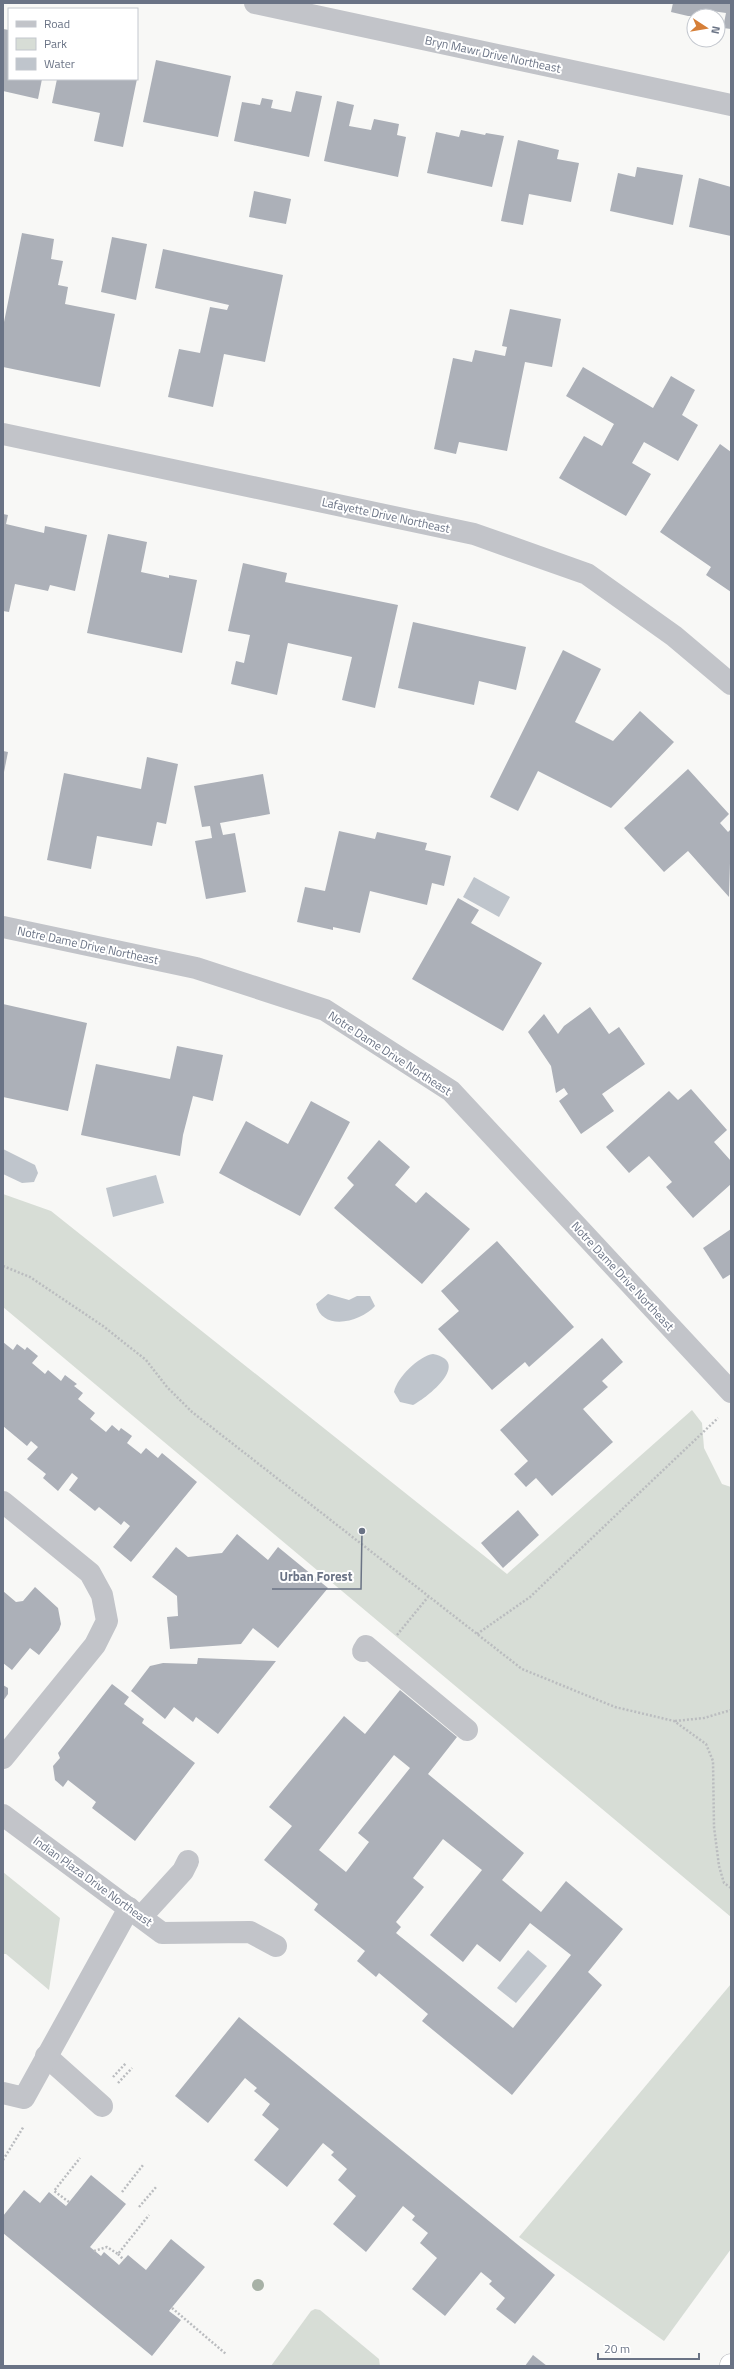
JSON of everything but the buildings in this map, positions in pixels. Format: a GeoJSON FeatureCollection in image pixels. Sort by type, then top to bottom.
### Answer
{"type":"FeatureCollection","features":[{"type":"Feature","properties":{"kind":"street","name":"Bryn Mawr Drive Northeast"},"geometry":{"type":"LineString","coordinates":[[256,3],[731,105]]}},
{"type":"Feature","properties":{"kind":"street","name":"Lafayette Drive Northeast"},"geometry":{"type":"LineString","coordinates":[[3,434],[474,534],[587,574],[674,636],[731,684]]}},
{"type":"Feature","properties":{"kind":"street","name":"Notre Dame Drive Northeast"},"geometry":{"type":"LineString","coordinates":[[3,927],[196,968],[325,1010],[451,1090],[731,1392]]}},
{"type":"Feature","properties":{"kind":"street"},"geometry":{"type":"LineString","coordinates":[[3,1502],[90,1573],[102,1595],[107,1621],[95,1645],[3,1758]]}},
{"type":"Feature","properties":{"kind":"street"},"geometry":{"type":"LineString","coordinates":[[371,1654],[467,1730]]}},
{"type":"Feature","properties":{"kind":"street","name":"Indian Plaza Drive Northeast"},"geometry":{"type":"LineString","coordinates":[[3,1815],[162,1932],[250,1932],[276,1946]]}},
{"type":"Feature","properties":{"kind":"street"},"geometry":{"type":"LineString","coordinates":[[3,2093],[24,2098],[46,2056],[135,1912],[183,1871],[188,1861]]}},
{"type":"Feature","properties":{"kind":"street"},"geometry":{"type":"LineString","coordinates":[[46,2056],[102,2106]]}},
{"type":"Feature","properties":{"kind":"path"},"geometry":{"type":"LineString","coordinates":[[3,1266],[30,1276],[103,1326],[146,1360],[167,1387],[192,1412],[522,1669],[615,1707],[674,1721],[704,1718],[731,1710]]}},
{"type":"Feature","properties":{"kind":"path"},"geometry":{"type":"LineString","coordinates":[[478,1634],[530,1598],[720,1416]]}},
{"type":"Feature","properties":{"kind":"path"},"geometry":{"type":"LineString","coordinates":[[371,1654],[428,1596]]}},
{"type":"Feature","properties":{"kind":"path"},"geometry":{"type":"LineString","coordinates":[[674,1721],[706,1744],[713,1761],[714,1827],[719,1866],[724,1883],[731,1888]]}},
{"type":"Feature","properties":{"kind":"path"},"geometry":{"type":"LineString","coordinates":[[111,2080],[126,2063]]}},
{"type":"Feature","properties":{"kind":"path"},"geometry":{"type":"LineString","coordinates":[[116,2085],[132,2068]]}},
{"type":"Feature","properties":{"kind":"path"},"geometry":{"type":"LineString","coordinates":[[3,2160],[29,2120]]}},
{"type":"Feature","properties":{"kind":"path"},"geometry":{"type":"LineString","coordinates":[[69,2202],[54,2191],[80,2158]]}},
{"type":"Feature","properties":{"kind":"path"},"geometry":{"type":"LineString","coordinates":[[122,2192],[142,2165]]}},
{"type":"Feature","properties":{"kind":"path"},"geometry":{"type":"LineString","coordinates":[[139,2207],[157,2186]]}},
{"type":"Feature","properties":{"kind":"path"},"geometry":{"type":"LineString","coordinates":[[118,2254],[149,2215]]}},
{"type":"Feature","properties":{"kind":"path"},"geometry":{"type":"LineString","coordinates":[[94,2251],[107,2247],[124,2260]]}},
{"type":"Feature","properties":{"kind":"path"},"geometry":{"type":"LineString","coordinates":[[172,2308],[226,2354]]}},
{"type":"Feature","properties":{"kind":"green space"},"geometry":{"type":"Polygon","coordinates":[[[3,1194],[51,1211],[507,1574],[692,1410],[702,1423],[704,1448],[722,1484],[731,1487],[731,1917],[3,1307],[3,1194]]]}},
{"type":"Feature","properties":{"kind":"green space"},"geometry":{"type":"Polygon","coordinates":[[[3,1872],[60,1918],[49,1990],[6,1954],[3,1954],[3,1872]]]}},
{"type":"Feature","properties":{"kind":"green space"},"geometry":{"type":"Polygon","coordinates":[[[731,1984],[731,2249],[664,2341],[519,2237],[731,1984]]]}},
{"type":"Feature","properties":{"kind":"green space"},"geometry":{"type":"Polygon","coordinates":[[[315,2309],[320,2310],[379,2359],[380,2366],[271,2366],[311,2311],[315,2309]]]}},
{"type":"Feature","properties":{"kind":"water"},"geometry":{"type":"Polygon","coordinates":[[[474,877],[510,897],[499,917],[463,897],[474,877]]]}},
{"type":"Feature","properties":{"kind":"water"},"geometry":{"type":"Polygon","coordinates":[[[3,1149],[35,1165],[38,1173],[34,1182],[22,1183],[3,1174],[3,1149]]]}},
{"type":"Feature","properties":{"kind":"water"},"geometry":{"type":"Polygon","coordinates":[[[156,1175],[164,1203],[113,1217],[106,1188],[156,1175]]]}},
{"type":"Feature","properties":{"kind":"water"},"geometry":{"type":"Polygon","coordinates":[[[328,1294],[349,1300],[357,1296],[370,1296],[375,1306],[369,1312],[352,1320],[342,1322],[334,1321],[326,1318],[320,1313],[316,1304],[328,1294]]]}},
{"type":"Feature","properties":{"kind":"water"},"geometry":{"type":"Polygon","coordinates":[[[433,1354],[444,1358],[448,1364],[448,1372],[443,1380],[428,1395],[413,1405],[400,1402],[394,1392],[399,1380],[415,1363],[433,1354]]]}},
{"type":"Feature","properties":{"kind":"water"},"geometry":{"type":"Polygon","coordinates":[[[528,1950],[547,1966],[516,2003],[497,1988],[528,1950]]]}},
{"type":"Feature","properties":{"kind":"place","name":"Urban Forest"},"geometry":{"type":"Point","coordinates":[362,1531]}}]}
